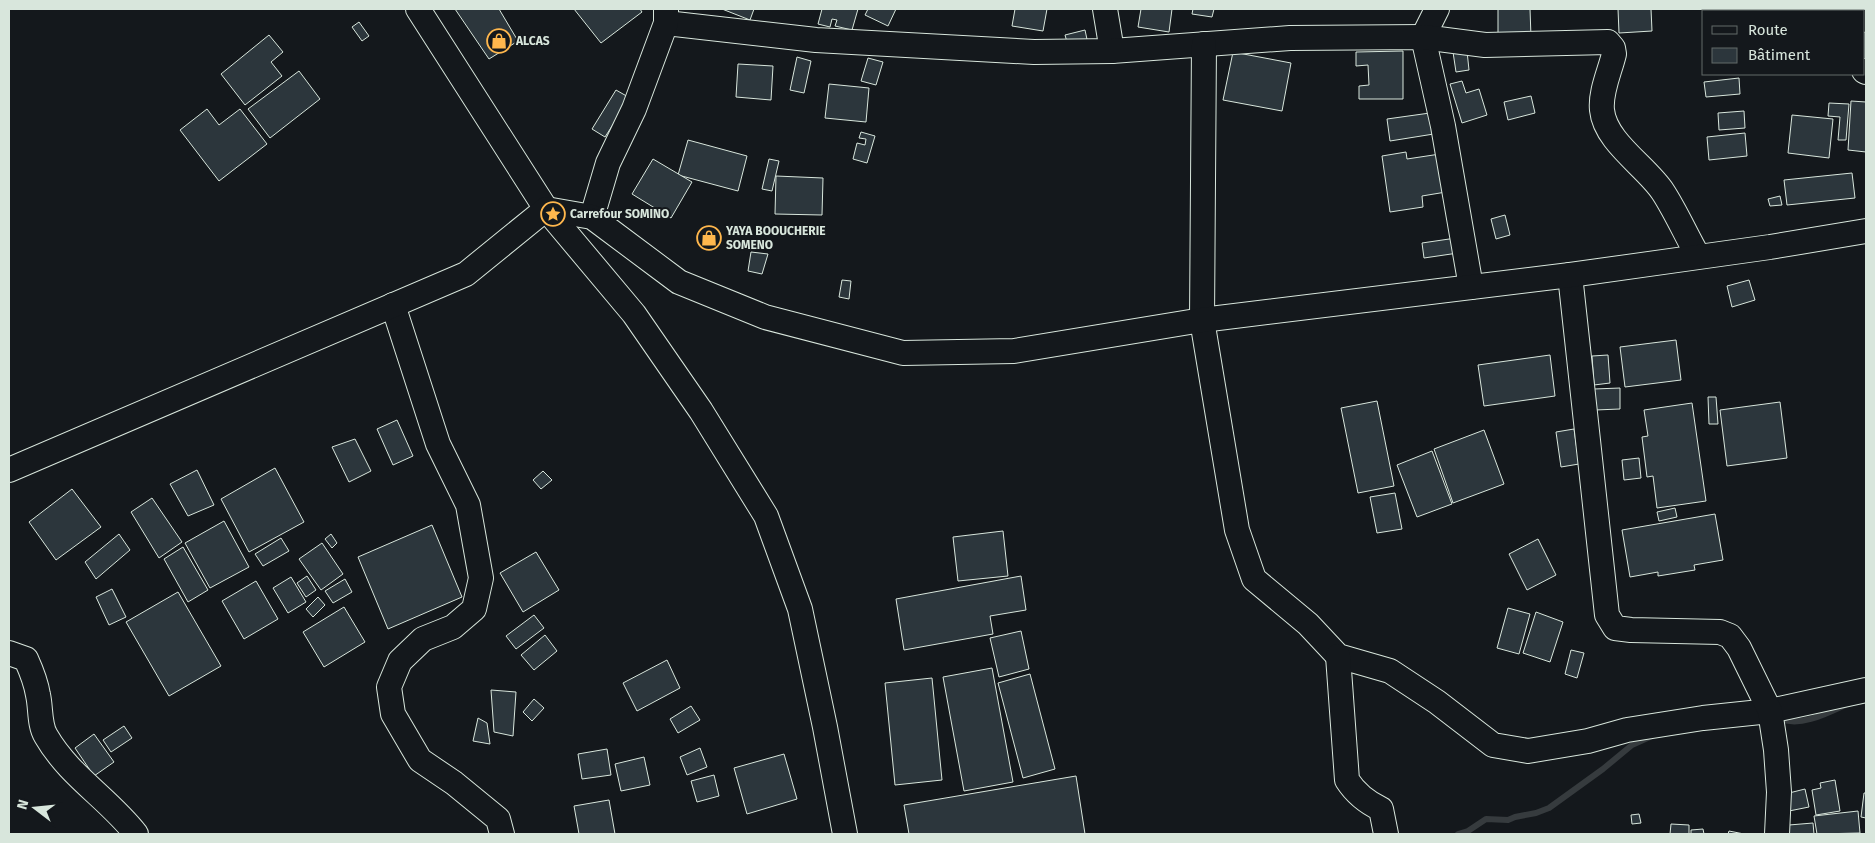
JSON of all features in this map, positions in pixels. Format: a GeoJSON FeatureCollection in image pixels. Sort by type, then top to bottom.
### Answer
{"type":"FeatureCollection","features":[{"type":"Feature","properties":{"kind":"street"},"geometry":{"type":"LineString","coordinates":[[418,9],[546,209],[634,314],[701,411],[766,516],[800,609],[845,834]]}},
{"type":"Feature","properties":{"kind":"street"},"geometry":{"type":"LineString","coordinates":[[1105,9],[1112,51]]}},
{"type":"Feature","properties":{"kind":"street"},"geometry":{"type":"LineString","coordinates":[[1437,9],[1423,37],[1443,126],[1471,287]]}},
{"type":"Feature","properties":{"kind":"street"},"geometry":{"type":"LineString","coordinates":[[592,217],[608,163],[634,109],[666,16],[699,18],[816,40],[1034,52],[1112,51],[1290,38],[1423,37],[1485,45],[1608,42],[1613,48],[1614,54],[1602,98],[1605,124],[1625,150],[1662,190],[1698,256]]}},
{"type":"Feature","properties":{"kind":"street"},"geometry":{"type":"LineString","coordinates":[[1204,44],[1202,320],[1237,530],[1254,579],[1308,624],[1338,656],[1390,671],[1437,702],[1493,745],[1528,751],[1588,741],[1628,730],[1703,718],[1771,720],[1866,690]]}},
{"type":"Feature","properties":{"kind":"street"},"geometry":{"type":"LineString","coordinates":[[9,470],[466,274],[546,209],[592,217],[679,282],[765,317],[903,353],[1014,351],[1202,320],[1570,275],[1770,247],[1866,231]]}},
{"type":"Feature","properties":{"kind":"street"},"geometry":{"type":"LineString","coordinates":[[1570,275],[1607,615],[1615,628],[1720,632],[1730,636],[1740,648],[1771,720],[1779,792],[1777,834]]}},
{"type":"Feature","properties":{"kind":"street"},"geometry":{"type":"LineString","coordinates":[[393,305],[438,444],[468,505],[481,578],[474,609],[453,627],[423,639],[400,660],[389,687],[393,714],[420,760],[454,783],[498,819],[502,834]]}},
{"type":"Feature","properties":{"kind":"street"},"geometry":{"type":"LineString","coordinates":[[9,653],[26,659],[33,675],[44,734],[68,768],[125,819],[136,834]]}},
{"type":"Feature","properties":{"kind":"street"},"geometry":{"type":"LineString","coordinates":[[1338,656],[1347,780],[1356,794],[1371,805],[1381,809],[1386,834]]}},
{"type":"Feature","properties":{"kind":"building"},"geometry":{"type":"Polygon","coordinates":[[[455,9],[499,9],[518,41],[489,59],[455,9]]]}},
{"type":"Feature","properties":{"kind":"building"},"geometry":{"type":"Polygon","coordinates":[[[574,9],[640,9],[642,12],[601,43],[574,9]]]}},
{"type":"Feature","properties":{"kind":"building"},"geometry":{"type":"Polygon","coordinates":[[[722,9],[754,9],[750,20],[722,9]]]}},
{"type":"Feature","properties":{"kind":"building"},"geometry":{"type":"Polygon","coordinates":[[[822,9],[858,9],[852,30],[835,26],[837,20],[832,19],[830,27],[818,24],[822,9]]]}},
{"type":"Feature","properties":{"kind":"building"},"geometry":{"type":"Polygon","coordinates":[[[868,9],[896,9],[888,26],[865,15],[868,9]]]}},
{"type":"Feature","properties":{"kind":"building"},"geometry":{"type":"Polygon","coordinates":[[[1015,9],[1047,9],[1043,31],[1012,26],[1015,9]]]}},
{"type":"Feature","properties":{"kind":"building"},"geometry":{"type":"Polygon","coordinates":[[[1141,9],[1172,9],[1169,32],[1138,27],[1141,9]]]}},
{"type":"Feature","properties":{"kind":"building"},"geometry":{"type":"Polygon","coordinates":[[[1193,9],[1214,9],[1212,17],[1192,14],[1193,9]]]}},
{"type":"Feature","properties":{"kind":"building"},"geometry":{"type":"Polygon","coordinates":[[[1498,9],[1530,9],[1531,37],[1498,37],[1498,9]]]}},
{"type":"Feature","properties":{"kind":"building"},"geometry":{"type":"Polygon","coordinates":[[[1618,9],[1651,9],[1652,31],[1619,33],[1618,9]]]}},
{"type":"Feature","properties":{"kind":"building"},"geometry":{"type":"Polygon","coordinates":[[[1705,9],[1729,9],[1728,10],[1705,9]]]}},
{"type":"Feature","properties":{"kind":"building"},"geometry":{"type":"Polygon","coordinates":[[[359,22],[369,36],[362,41],[352,27],[359,22]]]}},
{"type":"Feature","properties":{"kind":"building"},"geometry":{"type":"Polygon","coordinates":[[[1085,30],[1088,44],[1069,49],[1065,35],[1085,30]]]}},
{"type":"Feature","properties":{"kind":"building"},"geometry":{"type":"Polygon","coordinates":[[[1865,32],[1866,33],[1865,62],[1865,32]]]}},
{"type":"Feature","properties":{"kind":"building"},"geometry":{"type":"Polygon","coordinates":[[[269,35],[283,52],[271,62],[282,76],[245,105],[221,74],[269,35]]]}},
{"type":"Feature","properties":{"kind":"building"},"geometry":{"type":"Polygon","coordinates":[[[1403,51],[1403,99],[1359,99],[1359,86],[1369,85],[1368,65],[1356,66],[1356,52],[1403,51]]]}},
{"type":"Feature","properties":{"kind":"building"},"geometry":{"type":"Polygon","coordinates":[[[1467,51],[1469,70],[1456,72],[1453,52],[1467,51]]]}},
{"type":"Feature","properties":{"kind":"building"},"geometry":{"type":"Polygon","coordinates":[[[1233,52],[1291,63],[1282,111],[1223,100],[1233,52]]]}},
{"type":"Feature","properties":{"kind":"building"},"geometry":{"type":"Polygon","coordinates":[[[797,57],[811,61],[804,93],[790,90],[797,57]]]}},
{"type":"Feature","properties":{"kind":"building"},"geometry":{"type":"Polygon","coordinates":[[[868,58],[883,62],[876,85],[861,81],[868,58]]]}},
{"type":"Feature","properties":{"kind":"building"},"geometry":{"type":"Polygon","coordinates":[[[738,64],[773,66],[771,100],[736,97],[738,64]]]}},
{"type":"Feature","properties":{"kind":"building"},"geometry":{"type":"Polygon","coordinates":[[[299,71],[320,99],[270,138],[248,109],[299,71]]]}},
{"type":"Feature","properties":{"kind":"building"},"geometry":{"type":"Polygon","coordinates":[[[1739,78],[1740,94],[1706,97],[1704,82],[1739,78]]]}},
{"type":"Feature","properties":{"kind":"building"},"geometry":{"type":"Polygon","coordinates":[[[1462,81],[1466,93],[1479,89],[1487,115],[1462,123],[1450,84],[1462,81]]]}},
{"type":"Feature","properties":{"kind":"building"},"geometry":{"type":"Polygon","coordinates":[[[829,84],[869,88],[866,122],[825,118],[829,84]]]}},
{"type":"Feature","properties":{"kind":"building"},"geometry":{"type":"Polygon","coordinates":[[[616,90],[630,98],[605,137],[592,129],[616,90]]]}},
{"type":"Feature","properties":{"kind":"building"},"geometry":{"type":"Polygon","coordinates":[[[1531,96],[1535,113],[1508,120],[1504,102],[1531,96]]]}},
{"type":"Feature","properties":{"kind":"building"},"geometry":{"type":"Polygon","coordinates":[[[1851,101],[1866,102],[1866,152],[1848,150],[1851,101]]]}},
{"type":"Feature","properties":{"kind":"building"},"geometry":{"type":"Polygon","coordinates":[[[1829,103],[1849,104],[1846,140],[1838,140],[1840,117],[1828,116],[1829,103]]]}},
{"type":"Feature","properties":{"kind":"building"},"geometry":{"type":"Polygon","coordinates":[[[207,109],[219,125],[240,109],[267,144],[219,181],[180,130],[207,109]]]}},
{"type":"Feature","properties":{"kind":"building"},"geometry":{"type":"Polygon","coordinates":[[[1744,111],[1745,128],[1719,130],[1718,113],[1744,111]]]}},
{"type":"Feature","properties":{"kind":"building"},"geometry":{"type":"Polygon","coordinates":[[[1437,112],[1440,133],[1390,141],[1387,119],[1437,112]]]}},
{"type":"Feature","properties":{"kind":"building"},"geometry":{"type":"Polygon","coordinates":[[[1792,115],[1833,119],[1829,158],[1788,153],[1792,115]]]}},
{"type":"Feature","properties":{"kind":"building"},"geometry":{"type":"Polygon","coordinates":[[[861,132],[875,136],[867,163],[853,159],[857,143],[865,145],[866,139],[859,138],[861,132]]]}},
{"type":"Feature","properties":{"kind":"building"},"geometry":{"type":"Polygon","coordinates":[[[1745,133],[1747,156],[1709,160],[1707,137],[1745,133]]]}},
{"type":"Feature","properties":{"kind":"building"},"geometry":{"type":"Polygon","coordinates":[[[688,140],[747,156],[738,191],[678,175],[688,140]]]}},
{"type":"Feature","properties":{"kind":"building"},"geometry":{"type":"Polygon","coordinates":[[[1406,152],[1407,159],[1440,154],[1446,192],[1422,196],[1423,207],[1390,212],[1382,156],[1406,152]]]}},
{"type":"Feature","properties":{"kind":"building"},"geometry":{"type":"Polygon","coordinates":[[[653,159],[692,182],[671,218],[632,194],[653,159]]]}},
{"type":"Feature","properties":{"kind":"building"},"geometry":{"type":"Polygon","coordinates":[[[769,159],[779,161],[772,191],[762,189],[769,159]]]}},
{"type":"Feature","properties":{"kind":"building"},"geometry":{"type":"Polygon","coordinates":[[[1852,173],[1855,198],[1787,205],[1784,180],[1852,173]]]}},
{"type":"Feature","properties":{"kind":"building"},"geometry":{"type":"Polygon","coordinates":[[[776,176],[823,178],[822,215],[775,214],[776,176]]]}},
{"type":"Feature","properties":{"kind":"building"},"geometry":{"type":"Polygon","coordinates":[[[1780,196],[1782,205],[1770,206],[1768,199],[1780,196]]]}},
{"type":"Feature","properties":{"kind":"building"},"geometry":{"type":"Polygon","coordinates":[[[1505,215],[1510,235],[1496,239],[1491,219],[1505,215]]]}},
{"type":"Feature","properties":{"kind":"building"},"geometry":{"type":"Polygon","coordinates":[[[707,232],[717,237],[713,246],[702,242],[707,232]]]}},
{"type":"Feature","properties":{"kind":"building"},"geometry":{"type":"Polygon","coordinates":[[[1456,238],[1458,253],[1424,258],[1422,243],[1456,238]]]}},
{"type":"Feature","properties":{"kind":"building"},"geometry":{"type":"Polygon","coordinates":[[[751,252],[768,254],[762,274],[748,271],[751,252]]]}},
{"type":"Feature","properties":{"kind":"building"},"geometry":{"type":"Polygon","coordinates":[[[842,280],[851,281],[849,299],[839,297],[842,280]]]}},
{"type":"Feature","properties":{"kind":"building"},"geometry":{"type":"Polygon","coordinates":[[[1749,280],[1755,300],[1732,307],[1727,286],[1749,280]]]}},
{"type":"Feature","properties":{"kind":"building"},"geometry":{"type":"Polygon","coordinates":[[[1676,340],[1681,380],[1625,387],[1620,347],[1676,340]]]}},
{"type":"Feature","properties":{"kind":"building"},"geometry":{"type":"Polygon","coordinates":[[[1550,355],[1555,396],[1484,406],[1478,365],[1550,355]]]}},
{"type":"Feature","properties":{"kind":"building"},"geometry":{"type":"Polygon","coordinates":[[[1608,355],[1610,383],[1594,385],[1592,356],[1608,355]]]}},
{"type":"Feature","properties":{"kind":"building"},"geometry":{"type":"Polygon","coordinates":[[[1620,388],[1620,409],[1595,410],[1594,389],[1620,388]]]}},
{"type":"Feature","properties":{"kind":"building"},"geometry":{"type":"Polygon","coordinates":[[[1708,397],[1716,397],[1718,424],[1709,424],[1708,397]]]}},
{"type":"Feature","properties":{"kind":"building"},"geometry":{"type":"Polygon","coordinates":[[[1377,401],[1394,486],[1358,493],[1341,408],[1377,401]]]}},
{"type":"Feature","properties":{"kind":"building"},"geometry":{"type":"Polygon","coordinates":[[[1780,402],[1787,458],[1727,466],[1720,410],[1780,402]]]}},
{"type":"Feature","properties":{"kind":"building"},"geometry":{"type":"Polygon","coordinates":[[[1692,403],[1706,501],[1657,508],[1653,476],[1647,477],[1642,437],[1648,436],[1644,410],[1692,403]]]}},
{"type":"Feature","properties":{"kind":"building"},"geometry":{"type":"Polygon","coordinates":[[[397,420],[413,456],[393,465],[377,429],[397,420]]]}},
{"type":"Feature","properties":{"kind":"building"},"geometry":{"type":"Polygon","coordinates":[[[1574,429],[1579,464],[1561,467],[1556,432],[1574,429]]]}},
{"type":"Feature","properties":{"kind":"building"},"geometry":{"type":"Polygon","coordinates":[[[1484,430],[1504,484],[1453,503],[1434,449],[1484,430]]]}},
{"type":"Feature","properties":{"kind":"building"},"geometry":{"type":"Polygon","coordinates":[[[355,439],[371,471],[349,482],[332,447],[355,439]]]}},
{"type":"Feature","properties":{"kind":"building"},"geometry":{"type":"Polygon","coordinates":[[[1432,451],[1452,504],[1417,517],[1397,465],[1432,451]]]}},
{"type":"Feature","properties":{"kind":"building"},"geometry":{"type":"Polygon","coordinates":[[[1639,458],[1641,478],[1624,480],[1622,460],[1639,458]]]}},
{"type":"Feature","properties":{"kind":"building"},"geometry":{"type":"Polygon","coordinates":[[[275,468],[304,522],[249,552],[221,499],[275,468]]]}},
{"type":"Feature","properties":{"kind":"building"},"geometry":{"type":"Polygon","coordinates":[[[197,470],[214,505],[188,516],[170,484],[197,470]]]}},
{"type":"Feature","properties":{"kind":"building"},"geometry":{"type":"Polygon","coordinates":[[[543,471],[552,480],[541,489],[533,480],[543,471]]]}},
{"type":"Feature","properties":{"kind":"building"},"geometry":{"type":"Polygon","coordinates":[[[72,489],[101,527],[56,560],[29,522],[72,489]]]}},
{"type":"Feature","properties":{"kind":"building"},"geometry":{"type":"Polygon","coordinates":[[[1395,493],[1402,529],[1377,533],[1370,497],[1395,493]]]}},
{"type":"Feature","properties":{"kind":"building"},"geometry":{"type":"Polygon","coordinates":[[[152,498],[182,542],[159,558],[131,512],[152,498]]]}},
{"type":"Feature","properties":{"kind":"building"},"geometry":{"type":"Polygon","coordinates":[[[1675,508],[1677,517],[1659,521],[1657,512],[1675,508]]]}},
{"type":"Feature","properties":{"kind":"building"},"geometry":{"type":"Polygon","coordinates":[[[1715,514],[1723,560],[1694,565],[1695,570],[1658,576],[1658,572],[1630,577],[1622,530],[1715,514]]]}},
{"type":"Feature","properties":{"kind":"building"},"geometry":{"type":"Polygon","coordinates":[[[224,521],[249,567],[210,588],[185,543],[224,521]]]}},
{"type":"Feature","properties":{"kind":"building"},"geometry":{"type":"Polygon","coordinates":[[[432,525],[462,597],[388,629],[358,557],[432,525]]]}},
{"type":"Feature","properties":{"kind":"building"},"geometry":{"type":"Polygon","coordinates":[[[1003,531],[1008,576],[958,581],[953,537],[1003,531]]]}},
{"type":"Feature","properties":{"kind":"building"},"geometry":{"type":"Polygon","coordinates":[[[119,534],[130,550],[96,579],[85,562],[119,534]]]}},
{"type":"Feature","properties":{"kind":"building"},"geometry":{"type":"Polygon","coordinates":[[[331,534],[337,543],[332,548],[325,539],[331,534]]]}},
{"type":"Feature","properties":{"kind":"building"},"geometry":{"type":"Polygon","coordinates":[[[281,538],[289,551],[263,566],[255,554],[281,538]]]}},
{"type":"Feature","properties":{"kind":"building"},"geometry":{"type":"Polygon","coordinates":[[[1538,539],[1556,575],[1527,590],[1509,554],[1538,539]]]}},
{"type":"Feature","properties":{"kind":"building"},"geometry":{"type":"Polygon","coordinates":[[[322,543],[343,574],[321,590],[299,559],[322,543]]]}},
{"type":"Feature","properties":{"kind":"building"},"geometry":{"type":"Polygon","coordinates":[[[183,547],[208,590],[188,602],[164,559],[183,547]]]}},
{"type":"Feature","properties":{"kind":"building"},"geometry":{"type":"Polygon","coordinates":[[[536,552],[559,590],[523,612],[500,573],[536,552]]]}},
{"type":"Feature","properties":{"kind":"building"},"geometry":{"type":"Polygon","coordinates":[[[307,576],[316,590],[306,597],[297,583],[307,576]]]}},
{"type":"Feature","properties":{"kind":"building"},"geometry":{"type":"Polygon","coordinates":[[[1021,576],[1026,610],[990,616],[993,634],[904,650],[896,599],[1021,576]]]}},
{"type":"Feature","properties":{"kind":"building"},"geometry":{"type":"Polygon","coordinates":[[[291,577],[306,602],[288,613],[273,588],[291,577]]]}},
{"type":"Feature","properties":{"kind":"building"},"geometry":{"type":"Polygon","coordinates":[[[345,579],[352,592],[333,603],[325,591],[345,579]]]}},
{"type":"Feature","properties":{"kind":"building"},"geometry":{"type":"Polygon","coordinates":[[[256,581],[278,619],[244,639],[222,601],[256,581]]]}},
{"type":"Feature","properties":{"kind":"building"},"geometry":{"type":"Polygon","coordinates":[[[112,589],[126,617],[109,625],[96,597],[112,589]]]}},
{"type":"Feature","properties":{"kind":"building"},"geometry":{"type":"Polygon","coordinates":[[[178,592],[221,666],[169,696],[126,622],[178,592]]]}},
{"type":"Feature","properties":{"kind":"building"},"geometry":{"type":"Polygon","coordinates":[[[318,597],[325,605],[313,617],[306,609],[318,597]]]}},
{"type":"Feature","properties":{"kind":"building"},"geometry":{"type":"Polygon","coordinates":[[[344,607],[365,642],[324,667],[303,632],[344,607]]]}},
{"type":"Feature","properties":{"kind":"building"},"geometry":{"type":"Polygon","coordinates":[[[1508,608],[1530,614],[1519,654],[1497,648],[1508,608]]]}},
{"type":"Feature","properties":{"kind":"building"},"geometry":{"type":"Polygon","coordinates":[[[1536,612],[1563,622],[1550,662],[1523,653],[1536,612]]]}},
{"type":"Feature","properties":{"kind":"building"},"geometry":{"type":"Polygon","coordinates":[[[534,615],[544,628],[516,649],[506,636],[534,615]]]}},
{"type":"Feature","properties":{"kind":"building"},"geometry":{"type":"Polygon","coordinates":[[[1021,631],[1029,669],[999,677],[990,638],[1021,631]]]}},
{"type":"Feature","properties":{"kind":"building"},"geometry":{"type":"Polygon","coordinates":[[[545,635],[557,651],[534,670],[521,655],[545,635]]]}},
{"type":"Feature","properties":{"kind":"building"},"geometry":{"type":"Polygon","coordinates":[[[1571,650],[1584,653],[1577,678],[1565,674],[1571,650]]]}},
{"type":"Feature","properties":{"kind":"building"},"geometry":{"type":"Polygon","coordinates":[[[667,660],[680,688],[637,711],[623,683],[667,660]]]}},
{"type":"Feature","properties":{"kind":"building"},"geometry":{"type":"Polygon","coordinates":[[[992,668],[1013,782],[964,791],[943,677],[992,668]]]}},
{"type":"Feature","properties":{"kind":"building"},"geometry":{"type":"Polygon","coordinates":[[[1030,674],[1055,769],[1023,778],[998,683],[1030,674]]]}},
{"type":"Feature","properties":{"kind":"building"},"geometry":{"type":"Polygon","coordinates":[[[932,678],[942,780],[895,785],[885,683],[932,678]]]}},
{"type":"Feature","properties":{"kind":"building"},"geometry":{"type":"Polygon","coordinates":[[[491,690],[516,692],[513,736],[494,732],[491,690]]]}},
{"type":"Feature","properties":{"kind":"building"},"geometry":{"type":"Polygon","coordinates":[[[534,699],[544,708],[532,721],[523,712],[534,699]]]}},
{"type":"Feature","properties":{"kind":"building"},"geometry":{"type":"Polygon","coordinates":[[[691,706],[700,720],[678,733],[670,719],[691,706]]]}},
{"type":"Feature","properties":{"kind":"building"},"geometry":{"type":"Polygon","coordinates":[[[478,718],[487,723],[490,744],[473,741],[478,718]]]}},
{"type":"Feature","properties":{"kind":"building"},"geometry":{"type":"Polygon","coordinates":[[[124,726],[132,738],[111,752],[103,740],[124,726]]]}},
{"type":"Feature","properties":{"kind":"building"},"geometry":{"type":"Polygon","coordinates":[[[94,734],[114,762],[94,776],[75,748],[94,734]]]}},
{"type":"Feature","properties":{"kind":"building"},"geometry":{"type":"Polygon","coordinates":[[[700,748],[707,767],[687,775],[680,757],[700,748]]]}},
{"type":"Feature","properties":{"kind":"building"},"geometry":{"type":"Polygon","coordinates":[[[607,749],[611,775],[582,779],[578,754],[607,749]]]}},
{"type":"Feature","properties":{"kind":"building"},"geometry":{"type":"Polygon","coordinates":[[[784,754],[797,799],[747,814],[734,768],[784,754]]]}},
{"type":"Feature","properties":{"kind":"building"},"geometry":{"type":"Polygon","coordinates":[[[644,757],[650,785],[621,791],[615,764],[644,757]]]}},
{"type":"Feature","properties":{"kind":"building"},"geometry":{"type":"Polygon","coordinates":[[[714,775],[719,796],[697,802],[691,781],[714,775]]]}},
{"type":"Feature","properties":{"kind":"building"},"geometry":{"type":"Polygon","coordinates":[[[1076,776],[1085,834],[909,834],[904,805],[1076,776]]]}},
{"type":"Feature","properties":{"kind":"building"},"geometry":{"type":"Polygon","coordinates":[[[1835,780],[1840,811],[1816,815],[1812,790],[1821,788],[1820,783],[1835,780]]]}},
{"type":"Feature","properties":{"kind":"building"},"geometry":{"type":"Polygon","coordinates":[[[1805,789],[1809,807],[1789,811],[1785,794],[1805,789]]]}},
{"type":"Feature","properties":{"kind":"building"},"geometry":{"type":"Polygon","coordinates":[[[1864,793],[1866,793],[1866,818],[1861,817],[1864,793]]]}},
{"type":"Feature","properties":{"kind":"building"},"geometry":{"type":"Polygon","coordinates":[[[609,800],[615,834],[579,834],[574,806],[609,800]]]}},
{"type":"Feature","properties":{"kind":"building"},"geometry":{"type":"Polygon","coordinates":[[[1858,811],[1860,833],[1817,834],[1814,816],[1858,811]]]}},
{"type":"Feature","properties":{"kind":"building"},"geometry":{"type":"Polygon","coordinates":[[[1639,814],[1641,823],[1632,824],[1631,815],[1639,814]]]}},
{"type":"Feature","properties":{"kind":"building"},"geometry":{"type":"Polygon","coordinates":[[[1813,823],[1814,834],[1789,834],[1789,825],[1813,823]]]}},
{"type":"Feature","properties":{"kind":"building"},"geometry":{"type":"Polygon","coordinates":[[[1671,824],[1689,825],[1689,834],[1670,834],[1671,824]]]}},
{"type":"Feature","properties":{"kind":"building"},"geometry":{"type":"Polygon","coordinates":[[[1703,829],[1704,834],[1691,834],[1691,830],[1703,829]]]}},
{"type":"Feature","properties":{"kind":"building"},"geometry":{"type":"Polygon","coordinates":[[[1729,831],[1744,834],[1728,834],[1729,831]]]}},
{"type":"Feature","properties":{"kind":"waterway"},"geometry":{"type":"LineString","coordinates":[[1779,718],[1787,721],[1803,721],[1821,716],[1845,705]]}},
{"type":"Feature","properties":{"kind":"waterway"},"geometry":{"type":"LineString","coordinates":[[1458,834],[1468,831],[1486,819],[1508,820],[1549,808],[1603,769],[1632,745],[1652,736]]}},
{"type":"Feature","properties":{"kind":"place","name":"ALCAS"},"geometry":{"type":"Point","coordinates":[499,41]}},
{"type":"Feature","properties":{"kind":"place","name":"Carrefour SOMINO"},"geometry":{"type":"Point","coordinates":[553,214]}},
{"type":"Feature","properties":{"kind":"place","name":"YAYA BOOUCHERIE SOMENO"},"geometry":{"type":"Point","coordinates":[709,238]}}]}
